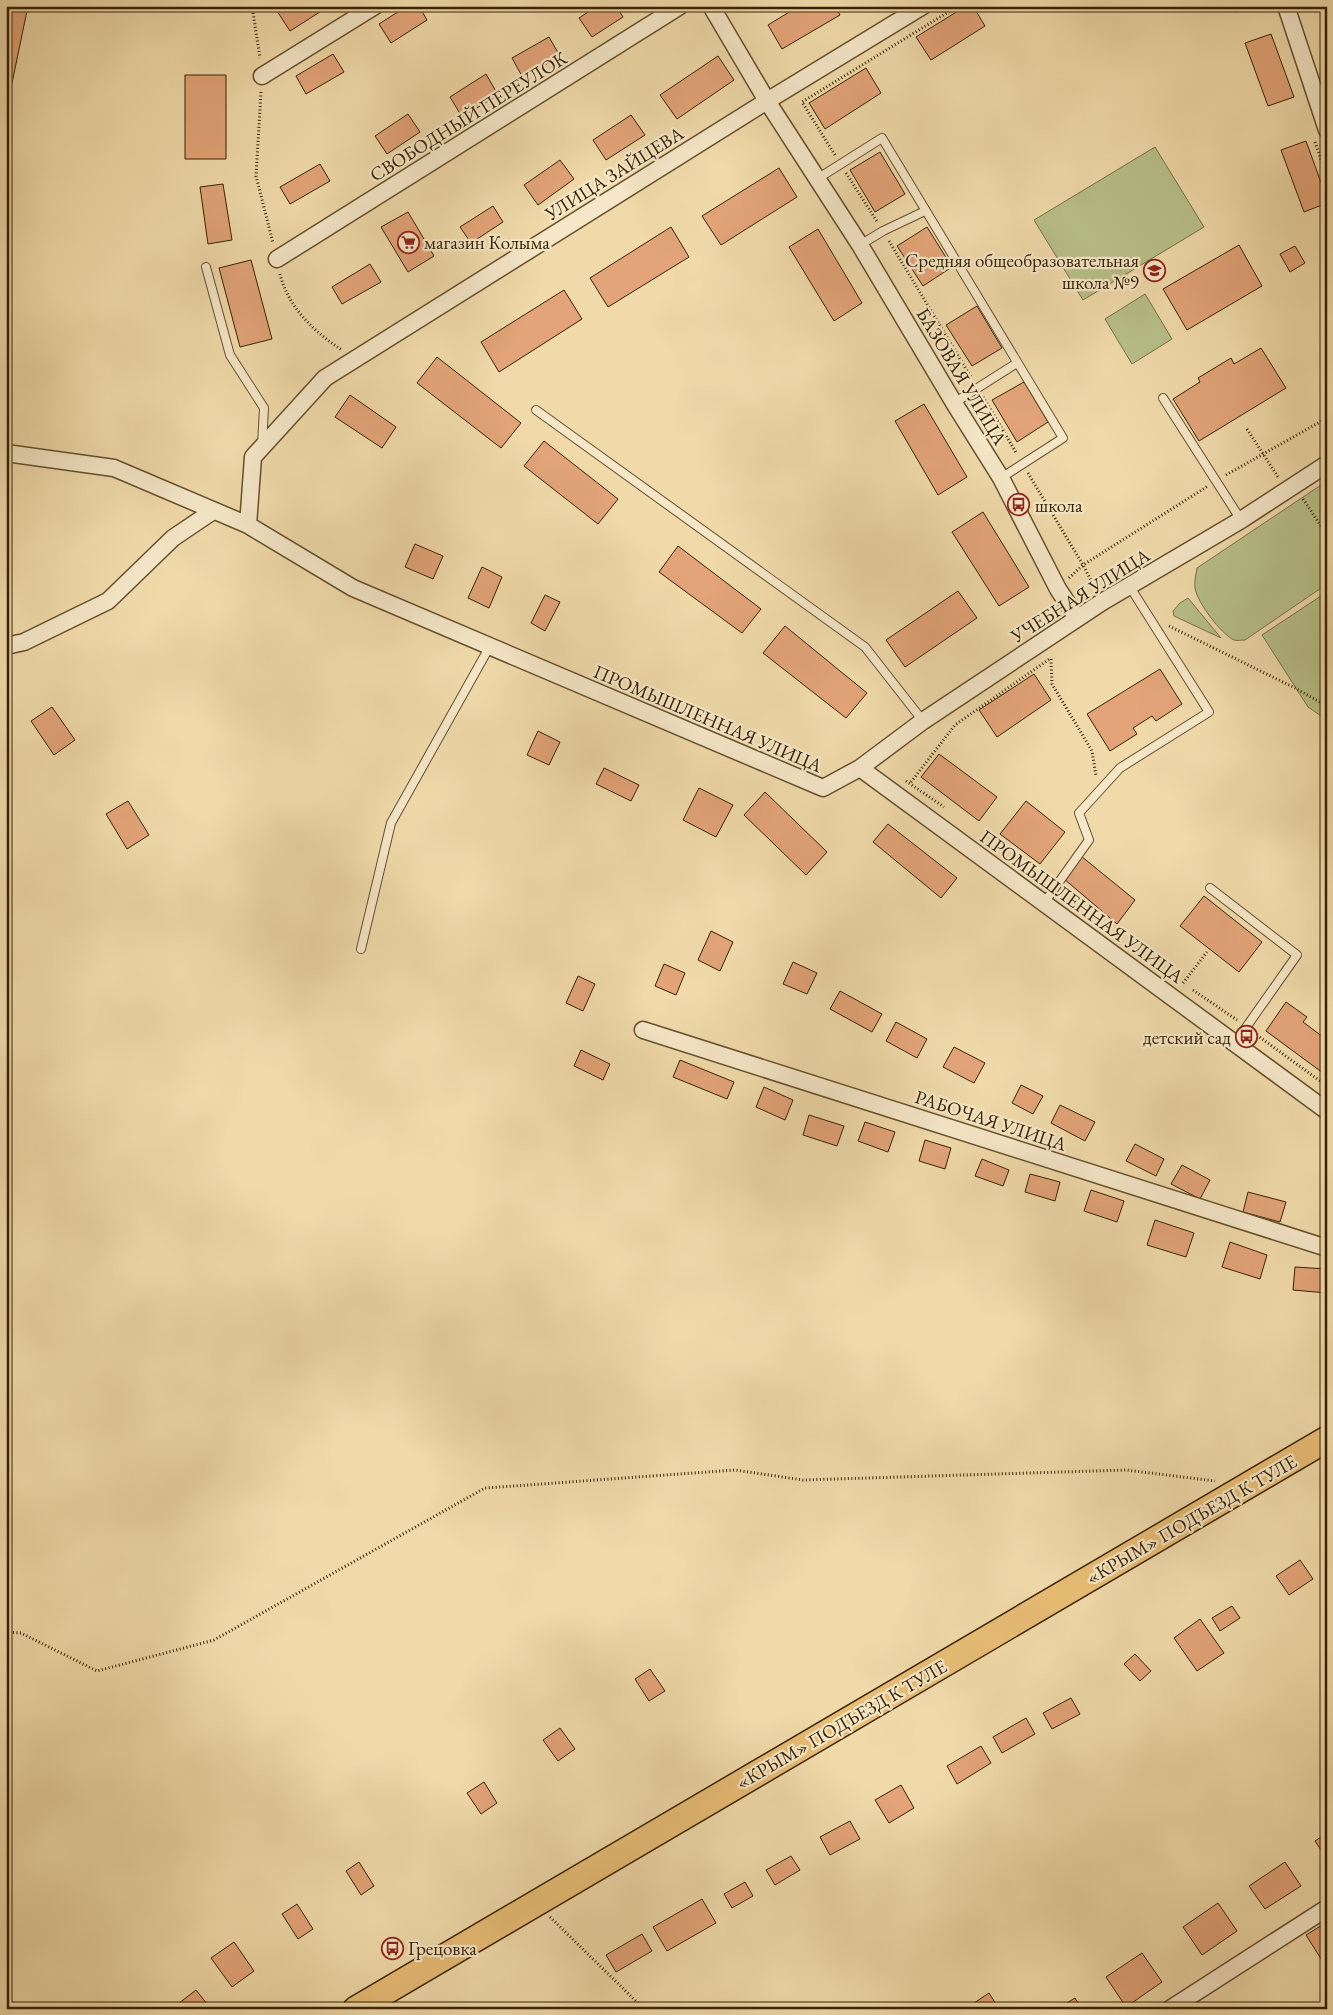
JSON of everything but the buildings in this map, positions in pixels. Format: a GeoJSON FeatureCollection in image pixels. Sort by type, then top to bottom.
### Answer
{"type":"FeatureCollection","features":[{"type":"Feature","properties":{"kind":"main road","name":"«КРЫМ» ПОДЪЕЗД К ТУЛЕ"},"geometry":{"type":"LineString","coordinates":[[356,2009],[1327,1439]]}},
{"type":"Feature","properties":{"kind":"street"},"geometry":{"type":"LineString","coordinates":[[262,76],[375,6]]}},
{"type":"Feature","properties":{"kind":"street","name":"СВОБОДНЫЙ ПЕРЕУЛОК"},"geometry":{"type":"LineString","coordinates":[[276,259],[680,6]]}},
{"type":"Feature","properties":{"kind":"street","name":"БАЗОВАЯ УЛИЦА"},"geometry":{"type":"LineString","coordinates":[[711,6],[767,100],[860,245],[1000,478],[1058,589],[1076,618]]}},
{"type":"Feature","properties":{"kind":"street","name":"УЛИЦА ЗАЙЦЕВА"},"geometry":{"type":"LineString","coordinates":[[248,526],[253,457],[325,378],[767,100],[923,6]]}},
{"type":"Feature","properties":{"kind":"street"},"geometry":{"type":"LineString","coordinates":[[1286,6],[1327,130]]}},
{"type":"Feature","properties":{"kind":"street","name":"ПРОМЫШЛЕННАЯ УЛИЦА"},"geometry":{"type":"LineString","coordinates":[[6,453],[114,468],[248,526],[353,588],[823,788],[860,768],[1327,1111]]}},
{"type":"Feature","properties":{"kind":"street","name":"УЧЕБНАЯ УЛИЦА"},"geometry":{"type":"LineString","coordinates":[[860,768],[923,721],[1076,618],[1241,520],[1327,464]]}},
{"type":"Feature","properties":{"kind":"street"},"geometry":{"type":"LineString","coordinates":[[6,646],[24,642],[108,601],[173,538],[213,511]]}},
{"type":"Feature","properties":{"kind":"street","name":"РАБОЧАЯ УЛИЦА"},"geometry":{"type":"LineString","coordinates":[[643,1030],[1327,1248]]}},
{"type":"Feature","properties":{"kind":"street"},"geometry":{"type":"LineString","coordinates":[[1170,2009],[1327,1908]]}},
{"type":"Feature","properties":{"kind":"lane"},"geometry":{"type":"LineString","coordinates":[[817,178],[882,138],[1063,438],[1000,478]]}},
{"type":"Feature","properties":{"kind":"lane"},"geometry":{"type":"LineString","coordinates":[[860,245],[883,231],[925,211]]}},
{"type":"Feature","properties":{"kind":"lane"},"geometry":{"type":"LineString","coordinates":[[206,267],[230,355],[264,408],[262,447]]}},
{"type":"Feature","properties":{"kind":"lane"},"geometry":{"type":"LineString","coordinates":[[954,403],[1017,363]]}},
{"type":"Feature","properties":{"kind":"lane"},"geometry":{"type":"LineString","coordinates":[[1163,398],[1241,520]]}},
{"type":"Feature","properties":{"kind":"lane"},"geometry":{"type":"LineString","coordinates":[[536,410],[865,647],[923,721]]}},
{"type":"Feature","properties":{"kind":"lane"},"geometry":{"type":"LineString","coordinates":[[1044,903],[1089,840],[1079,814],[1120,768],[1209,712],[1152,619],[1130,587]]}},
{"type":"Feature","properties":{"kind":"lane"},"geometry":{"type":"LineString","coordinates":[[361,949],[391,823],[490,646]]}},
{"type":"Feature","properties":{"kind":"lane"},"geometry":{"type":"LineString","coordinates":[[1210,888],[1297,955],[1235,1043]]}},
{"type":"Feature","properties":{"kind":"path"},"geometry":{"type":"LineString","coordinates":[[252,6],[262,76],[256,176],[283,286],[302,317],[325,339],[355,359]]}},
{"type":"Feature","properties":{"kind":"path"},"geometry":{"type":"LineString","coordinates":[[958,6],[802,102],[883,231],[1083,565],[1102,602]]}},
{"type":"Feature","properties":{"kind":"path"},"geometry":{"type":"LineString","coordinates":[[1058,589],[1083,565],[1263,453],[1327,418]]}},
{"type":"Feature","properties":{"kind":"path"},"geometry":{"type":"LineString","coordinates":[[1248,429],[1263,453],[1327,535]]}},
{"type":"Feature","properties":{"kind":"path"},"geometry":{"type":"LineString","coordinates":[[1152,619],[1189,634],[1327,706]]}},
{"type":"Feature","properties":{"kind":"path"},"geometry":{"type":"LineString","coordinates":[[1049,637],[1052,684],[1092,751],[1099,791]]}},
{"type":"Feature","properties":{"kind":"path"},"geometry":{"type":"LineString","coordinates":[[911,782],[955,726],[1051,658]]}},
{"type":"Feature","properties":{"kind":"path"},"geometry":{"type":"LineString","coordinates":[[899,778],[911,782],[950,812]]}},
{"type":"Feature","properties":{"kind":"path"},"geometry":{"type":"LineString","coordinates":[[1176,978],[1183,984],[1207,952]]}},
{"type":"Feature","properties":{"kind":"path"},"geometry":{"type":"LineString","coordinates":[[1191,989],[1327,1086]]}},
{"type":"Feature","properties":{"kind":"path"},"geometry":{"type":"LineString","coordinates":[[6,1632],[21,1633],[97,1671],[214,1640],[485,1488],[735,1470],[803,1480],[1126,1470],[1248,1485]]}},
{"type":"Feature","properties":{"kind":"path"},"geometry":{"type":"LineString","coordinates":[[536,1903],[644,2009]]}},
{"type":"Feature","properties":{"kind":"green space"},"geometry":{"type":"Polygon","coordinates":[[[1155,147],[1204,227],[1083,300],[1034,220],[1155,147]]]}},
{"type":"Feature","properties":{"kind":"green space"},"geometry":{"type":"Polygon","coordinates":[[[1145,294],[1172,339],[1132,364],[1105,319],[1145,294]]]}},
{"type":"Feature","properties":{"kind":"green space"},"geometry":{"type":"Polygon","coordinates":[[[1321,485],[1327,485],[1327,584],[1245,640],[1234,640],[1216,625],[1200,601],[1195,585],[1197,568],[1321,485]]]}},
{"type":"Feature","properties":{"kind":"green space"},"geometry":{"type":"Polygon","coordinates":[[[1327,592],[1327,720],[1308,707],[1262,635],[1327,592]]]}},
{"type":"Feature","properties":{"kind":"green space"},"geometry":{"type":"Polygon","coordinates":[[[1188,598],[1221,638],[1174,616],[1173,611],[1188,598]]]}},
{"type":"Feature","properties":{"kind":"place","name":"магазин Колыма"},"geometry":{"type":"Point","coordinates":[408,242]}},
{"type":"Feature","properties":{"kind":"place","name":"Средняя общеобразовательная школа №9"},"geometry":{"type":"Point","coordinates":[1155,271]}},
{"type":"Feature","properties":{"kind":"place","name":"школа"},"geometry":{"type":"Point","coordinates":[1019,505]}},
{"type":"Feature","properties":{"kind":"place","name":"детский сад"},"geometry":{"type":"Point","coordinates":[1247,1037]}},
{"type":"Feature","properties":{"kind":"place","name":"Грецовка"},"geometry":{"type":"Point","coordinates":[392,1948]}}]}
